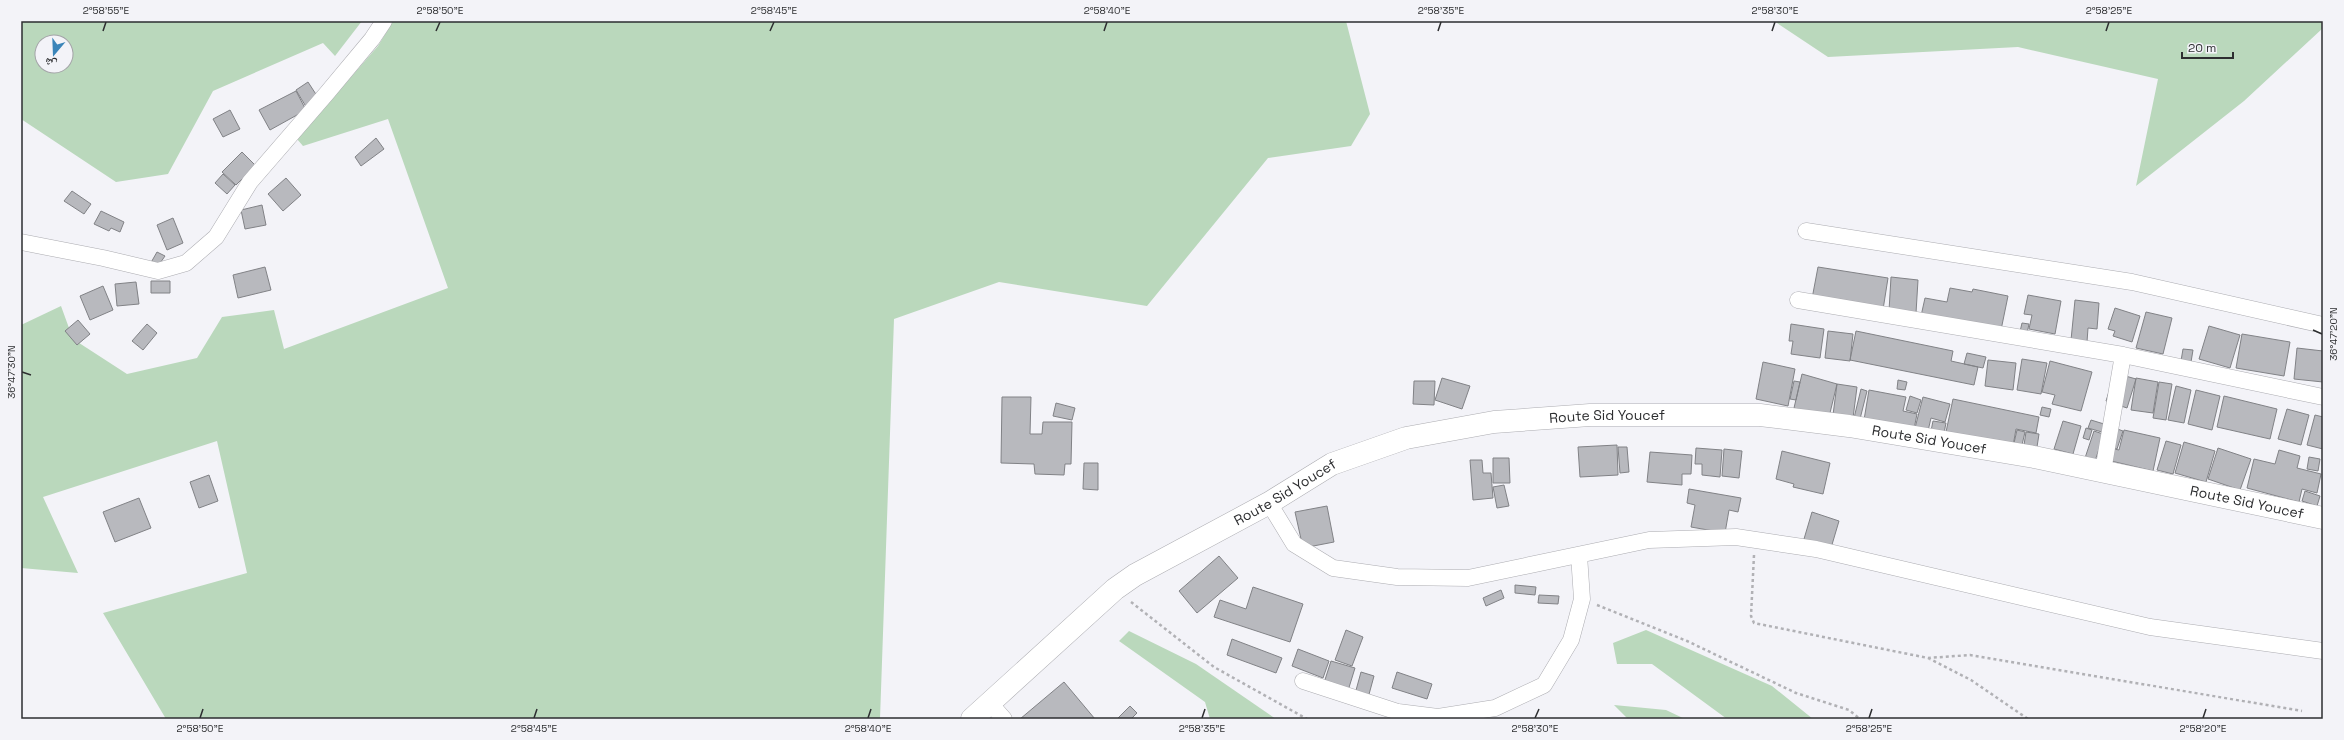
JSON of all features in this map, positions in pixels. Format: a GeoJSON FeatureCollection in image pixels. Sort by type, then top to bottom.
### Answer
{"type":"FeatureCollection","features":[{"type":"Feature","properties":{"kind":"main road","name":"Route Sid Youcef"},"geometry":{"type":"LineString","coordinates":[[972,719],[1115,589],[1135,575],[1269,503],[1332,464],[1406,438],[1494,422],[1590,415],[1760,415],[1849,426],[2034,457],[2323,518]]}},
{"type":"Feature","properties":{"kind":"street"},"geometry":{"type":"LineString","coordinates":[[21,242],[103,258],[158,271],[186,263],[216,237],[250,182],[372,39],[384,21]]}},
{"type":"Feature","properties":{"kind":"street"},"geometry":{"type":"LineString","coordinates":[[1806,231],[2132,282],[2323,325]]}},
{"type":"Feature","properties":{"kind":"street"},"geometry":{"type":"LineString","coordinates":[[1798,300],[2123,355],[2323,396]]}},
{"type":"Feature","properties":{"kind":"street"},"geometry":{"type":"LineString","coordinates":[[2103,471],[2123,355]]}},
{"type":"Feature","properties":{"kind":"street"},"geometry":{"type":"LineString","coordinates":[[1269,503],[1294,544],[1333,568],[1397,577],[1468,578],[1649,540],[1736,537],[1816,549],[2150,627],[2323,651]]}},
{"type":"Feature","properties":{"kind":"street"},"geometry":{"type":"LineString","coordinates":[[1303,681],[1398,712],[1438,717],[1494,708],[1544,685],[1571,640],[1582,599],[1579,555]]}},
{"type":"Feature","properties":{"kind":"street"},"geometry":{"type":"LineString","coordinates":[[990,702],[1004,719]]}},
{"type":"Feature","properties":{"kind":"path"},"geometry":{"type":"LineString","coordinates":[[1755,540],[1751,616],[1754,622],[1928,658],[1971,680],[2028,719]]}},
{"type":"Feature","properties":{"kind":"path"},"geometry":{"type":"LineString","coordinates":[[1115,589],[1214,667],[1307,719]]}},
{"type":"Feature","properties":{"kind":"path"},"geometry":{"type":"LineString","coordinates":[[1582,599],[1687,641],[1796,693],[1849,710],[1860,719]]}},
{"type":"Feature","properties":{"kind":"path"},"geometry":{"type":"LineString","coordinates":[[1928,658],[1970,655],[2302,711]]}},
{"type":"Feature","properties":{"kind":"green space"},"geometry":{"type":"Polygon","coordinates":[[[21,21],[362,21],[335,56],[323,43],[213,91],[168,174],[116,182],[21,119],[21,21]]]}},
{"type":"Feature","properties":{"kind":"green space"},"geometry":{"type":"Polygon","coordinates":[[[393,21],[1346,21],[1370,114],[1351,146],[1268,158],[1147,306],[999,282],[894,319],[880,719],[166,719],[103,613],[247,573],[217,441],[43,497],[78,573],[21,568],[21,325],[61,306],[73,339],[127,374],[197,358],[222,317],[274,310],[284,349],[448,288],[388,119],[303,146],[297,139],[378,46],[393,21]]]}},
{"type":"Feature","properties":{"kind":"green space"},"geometry":{"type":"Polygon","coordinates":[[[1774,21],[2323,21],[2323,28],[2244,101],[2136,186],[2158,79],[2018,47],[1828,57],[1774,21]]]}},
{"type":"Feature","properties":{"kind":"green space"},"geometry":{"type":"Polygon","coordinates":[[[1646,630],[1772,686],[1813,719],[1727,719],[1652,664],[1617,664],[1613,643],[1646,630]]]}},
{"type":"Feature","properties":{"kind":"green space"},"geometry":{"type":"Polygon","coordinates":[[[1129,631],[1196,664],[1276,719],[1210,719],[1205,702],[1119,641],[1129,631]]]}},
{"type":"Feature","properties":{"kind":"green space"},"geometry":{"type":"Polygon","coordinates":[[[1614,705],[1666,710],[1685,719],[1628,719],[1614,705]]]}},
{"type":"Feature","properties":{"kind":"building"},"geometry":{"type":"Polygon","coordinates":[[[308,82],[321,102],[308,110],[296,90],[308,82]]]}},
{"type":"Feature","properties":{"kind":"building"},"geometry":{"type":"Polygon","coordinates":[[[296,91],[306,110],[270,130],[259,110],[296,91]]]}},
{"type":"Feature","properties":{"kind":"building"},"geometry":{"type":"Polygon","coordinates":[[[230,110],[240,129],[223,137],[213,119],[230,110]]]}},
{"type":"Feature","properties":{"kind":"building"},"geometry":{"type":"Polygon","coordinates":[[[376,138],[384,149],[361,166],[355,157],[376,138]]]}},
{"type":"Feature","properties":{"kind":"building"},"geometry":{"type":"Polygon","coordinates":[[[242,152],[263,173],[249,187],[242,179],[236,185],[222,172],[242,152]]]}},
{"type":"Feature","properties":{"kind":"building"},"geometry":{"type":"Polygon","coordinates":[[[223,174],[235,185],[227,194],[215,183],[223,174]]]}},
{"type":"Feature","properties":{"kind":"building"},"geometry":{"type":"Polygon","coordinates":[[[286,178],[301,195],[283,211],[268,194],[286,178]]]}},
{"type":"Feature","properties":{"kind":"building"},"geometry":{"type":"Polygon","coordinates":[[[72,191],[91,204],[84,214],[64,201],[72,191]]]}},
{"type":"Feature","properties":{"kind":"building"},"geometry":{"type":"Polygon","coordinates":[[[262,205],[266,225],[245,229],[241,210],[262,205]]]}},
{"type":"Feature","properties":{"kind":"building"},"geometry":{"type":"Polygon","coordinates":[[[101,211],[124,222],[120,232],[111,228],[109,231],[94,224],[101,211]]]}},
{"type":"Feature","properties":{"kind":"building"},"geometry":{"type":"Polygon","coordinates":[[[173,218],[183,243],[167,250],[157,225],[173,218]]]}},
{"type":"Feature","properties":{"kind":"building"},"geometry":{"type":"Polygon","coordinates":[[[157,252],[165,256],[156,269],[149,266],[157,252]]]}},
{"type":"Feature","properties":{"kind":"building"},"geometry":{"type":"Polygon","coordinates":[[[265,267],[271,290],[238,298],[233,275],[265,267]]]}},
{"type":"Feature","properties":{"kind":"building"},"geometry":{"type":"Polygon","coordinates":[[[1818,267],[1888,278],[1882,316],[1811,304],[1818,267]]]}},
{"type":"Feature","properties":{"kind":"building"},"geometry":{"type":"Polygon","coordinates":[[[1891,277],[1918,280],[1916,313],[1889,311],[1891,277]]]}},
{"type":"Feature","properties":{"kind":"building"},"geometry":{"type":"Polygon","coordinates":[[[151,281],[170,281],[170,293],[151,293],[151,281]]]}},
{"type":"Feature","properties":{"kind":"building"},"geometry":{"type":"Polygon","coordinates":[[[136,282],[139,304],[117,306],[115,284],[136,282]]]}},
{"type":"Feature","properties":{"kind":"building"},"geometry":{"type":"Polygon","coordinates":[[[103,286],[113,310],[90,320],[80,296],[103,286]]]}},
{"type":"Feature","properties":{"kind":"building"},"geometry":{"type":"Polygon","coordinates":[[[1950,288],[1972,292],[1973,289],[2008,296],[2001,330],[1921,316],[1925,298],[1947,302],[1950,288]]]}},
{"type":"Feature","properties":{"kind":"building"},"geometry":{"type":"Polygon","coordinates":[[[2028,295],[2061,301],[2055,334],[2029,329],[2032,315],[2024,314],[2028,295]]]}},
{"type":"Feature","properties":{"kind":"building"},"geometry":{"type":"Polygon","coordinates":[[[2075,300],[2099,303],[2097,329],[2088,328],[2087,342],[2071,340],[2075,300]]]}},
{"type":"Feature","properties":{"kind":"building"},"geometry":{"type":"Polygon","coordinates":[[[2115,308],[2140,316],[2132,342],[2113,336],[2115,331],[2108,329],[2115,308]]]}},
{"type":"Feature","properties":{"kind":"building"},"geometry":{"type":"Polygon","coordinates":[[[2146,312],[2172,318],[2163,354],[2136,348],[2146,312]]]}},
{"type":"Feature","properties":{"kind":"building"},"geometry":{"type":"Polygon","coordinates":[[[78,320],[90,334],[77,345],[65,331],[78,320]]]}},
{"type":"Feature","properties":{"kind":"building"},"geometry":{"type":"Polygon","coordinates":[[[2022,323],[2029,324],[2026,338],[2019,336],[2022,323]]]}},
{"type":"Feature","properties":{"kind":"building"},"geometry":{"type":"Polygon","coordinates":[[[147,324],[157,333],[143,350],[132,341],[147,324]]]}},
{"type":"Feature","properties":{"kind":"building"},"geometry":{"type":"Polygon","coordinates":[[[1791,324],[1824,329],[1820,358],[1791,354],[1793,341],[1789,341],[1791,324]]]}},
{"type":"Feature","properties":{"kind":"building"},"geometry":{"type":"Polygon","coordinates":[[[2209,326],[2240,335],[2230,368],[2199,359],[2209,326]]]}},
{"type":"Feature","properties":{"kind":"building"},"geometry":{"type":"Polygon","coordinates":[[[1828,331],[1853,334],[1850,361],[1825,358],[1828,331]]]}},
{"type":"Feature","properties":{"kind":"building"},"geometry":{"type":"Polygon","coordinates":[[[1856,331],[1953,351],[1951,361],[1978,367],[1974,385],[1850,360],[1856,331]]]}},
{"type":"Feature","properties":{"kind":"building"},"geometry":{"type":"Polygon","coordinates":[[[2242,334],[2290,342],[2284,376],[2236,368],[2242,334]]]}},
{"type":"Feature","properties":{"kind":"building"},"geometry":{"type":"Polygon","coordinates":[[[2297,348],[2323,351],[2323,382],[2294,379],[2297,348]]]}},
{"type":"Feature","properties":{"kind":"building"},"geometry":{"type":"Polygon","coordinates":[[[2183,349],[2193,350],[2190,368],[2180,367],[2183,349]]]}},
{"type":"Feature","properties":{"kind":"building"},"geometry":{"type":"Polygon","coordinates":[[[1967,353],[1986,357],[1983,368],[1964,364],[1967,353]]]}},
{"type":"Feature","properties":{"kind":"building"},"geometry":{"type":"Polygon","coordinates":[[[2022,359],[2047,363],[2041,394],[2017,390],[2022,359]]]}},
{"type":"Feature","properties":{"kind":"building"},"geometry":{"type":"Polygon","coordinates":[[[1988,360],[2016,363],[2013,390],[1985,386],[1988,360]]]}},
{"type":"Feature","properties":{"kind":"building"},"geometry":{"type":"Polygon","coordinates":[[[2050,361],[2092,372],[2081,411],[2052,404],[2055,395],[2042,392],[2050,361]]]}},
{"type":"Feature","properties":{"kind":"building"},"geometry":{"type":"Polygon","coordinates":[[[1763,362],[1795,369],[1788,406],[1756,399],[1763,362]]]}},
{"type":"Feature","properties":{"kind":"building"},"geometry":{"type":"Polygon","coordinates":[[[2115,373],[2136,379],[2127,408],[2106,401],[2115,373]]]}},
{"type":"Feature","properties":{"kind":"building"},"geometry":{"type":"Polygon","coordinates":[[[1802,374],[1837,384],[1829,417],[1794,408],[1802,374]]]}},
{"type":"Feature","properties":{"kind":"building"},"geometry":{"type":"Polygon","coordinates":[[[1442,378],[1470,386],[1462,409],[1435,400],[1442,378]]]}},
{"type":"Feature","properties":{"kind":"building"},"geometry":{"type":"Polygon","coordinates":[[[2136,378],[2158,382],[2153,413],[2131,410],[2136,378]]]}},
{"type":"Feature","properties":{"kind":"building"},"geometry":{"type":"Polygon","coordinates":[[[1898,380],[1907,382],[1905,390],[1897,389],[1898,380]]]}},
{"type":"Feature","properties":{"kind":"building"},"geometry":{"type":"Polygon","coordinates":[[[1414,381],[1435,381],[1434,405],[1413,404],[1414,381]]]}},
{"type":"Feature","properties":{"kind":"building"},"geometry":{"type":"Polygon","coordinates":[[[1794,381],[1800,382],[1796,400],[1790,399],[1794,381]]]}},
{"type":"Feature","properties":{"kind":"building"},"geometry":{"type":"Polygon","coordinates":[[[2159,382],[2172,384],[2166,420],[2153,418],[2159,382]]]}},
{"type":"Feature","properties":{"kind":"building"},"geometry":{"type":"Polygon","coordinates":[[[1837,384],[1857,387],[1853,418],[1833,415],[1837,384]]]}},
{"type":"Feature","properties":{"kind":"building"},"geometry":{"type":"Polygon","coordinates":[[[2176,386],[2191,390],[2184,423],[2168,420],[2176,386]]]}},
{"type":"Feature","properties":{"kind":"building"},"geometry":{"type":"Polygon","coordinates":[[[1861,389],[1867,391],[1860,419],[1854,418],[1861,389]]]}},
{"type":"Feature","properties":{"kind":"building"},"geometry":{"type":"Polygon","coordinates":[[[1869,390],[1906,397],[1903,411],[1917,414],[1914,429],[1864,420],[1869,390]]]}},
{"type":"Feature","properties":{"kind":"building"},"geometry":{"type":"Polygon","coordinates":[[[2196,390],[2220,396],[2212,430],[2188,424],[2196,390]]]}},
{"type":"Feature","properties":{"kind":"building"},"geometry":{"type":"Polygon","coordinates":[[[1910,396],[1921,400],[1917,413],[1906,410],[1910,396]]]}},
{"type":"Feature","properties":{"kind":"building"},"geometry":{"type":"Polygon","coordinates":[[[2224,396],[2277,409],[2270,439],[2217,427],[2224,396]]]}},
{"type":"Feature","properties":{"kind":"building"},"geometry":{"type":"Polygon","coordinates":[[[1002,397],[1031,397],[1030,434],[1042,434],[1043,422],[1072,422],[1071,464],[1065,464],[1064,475],[1035,474],[1034,464],[1001,463],[1002,397]]]}},
{"type":"Feature","properties":{"kind":"building"},"geometry":{"type":"Polygon","coordinates":[[[1923,397],[1950,404],[1945,422],[1931,418],[1928,431],[1915,428],[1923,397]]]}},
{"type":"Feature","properties":{"kind":"building"},"geometry":{"type":"Polygon","coordinates":[[[1953,399],[2039,417],[2036,433],[2016,429],[2013,446],[1946,432],[1953,399]]]}},
{"type":"Feature","properties":{"kind":"building"},"geometry":{"type":"Polygon","coordinates":[[[1056,403],[1075,408],[1072,420],[1053,416],[1056,403]]]}},
{"type":"Feature","properties":{"kind":"building"},"geometry":{"type":"Polygon","coordinates":[[[2042,407],[2051,409],[2049,417],[2040,415],[2042,407]]]}},
{"type":"Feature","properties":{"kind":"building"},"geometry":{"type":"Polygon","coordinates":[[[2287,409],[2309,415],[2301,445],[2278,439],[2287,409]]]}},
{"type":"Feature","properties":{"kind":"building"},"geometry":{"type":"Polygon","coordinates":[[[2315,415],[2323,417],[2323,449],[2307,445],[2315,415]]]}},
{"type":"Feature","properties":{"kind":"building"},"geometry":{"type":"Polygon","coordinates":[[[2091,420],[2104,424],[2102,432],[2088,428],[2091,420]]]}},
{"type":"Feature","properties":{"kind":"building"},"geometry":{"type":"Polygon","coordinates":[[[1933,421],[1946,423],[1944,433],[1931,431],[1933,421]]]}},
{"type":"Feature","properties":{"kind":"building"},"geometry":{"type":"Polygon","coordinates":[[[2063,421],[2081,426],[2073,454],[2054,449],[2063,421]]]}},
{"type":"Feature","properties":{"kind":"building"},"geometry":{"type":"Polygon","coordinates":[[[2106,425],[2123,431],[2117,449],[2101,443],[2095,461],[2085,458],[2094,431],[2103,434],[2106,425]]]}},
{"type":"Feature","properties":{"kind":"building"},"geometry":{"type":"Polygon","coordinates":[[[2086,428],[2092,430],[2089,440],[2083,438],[2086,428]]]}},
{"type":"Feature","properties":{"kind":"building"},"geometry":{"type":"Polygon","coordinates":[[[2017,430],[2025,432],[2022,445],[2014,443],[2017,430]]]}},
{"type":"Feature","properties":{"kind":"building"},"geometry":{"type":"Polygon","coordinates":[[[2124,430],[2160,438],[2153,471],[2103,459],[2105,447],[2119,450],[2124,430]]]}},
{"type":"Feature","properties":{"kind":"building"},"geometry":{"type":"Polygon","coordinates":[[[2026,432],[2039,434],[2037,447],[2024,445],[2026,432]]]}},
{"type":"Feature","properties":{"kind":"building"},"geometry":{"type":"Polygon","coordinates":[[[2166,441],[2181,445],[2173,474],[2157,470],[2166,441]]]}},
{"type":"Feature","properties":{"kind":"building"},"geometry":{"type":"Polygon","coordinates":[[[2184,442],[2215,451],[2206,482],[2175,473],[2184,442]]]}},
{"type":"Feature","properties":{"kind":"building"},"geometry":{"type":"Polygon","coordinates":[[[1617,445],[1618,475],[1580,477],[1578,447],[1617,445]]]}},
{"type":"Feature","properties":{"kind":"building"},"geometry":{"type":"Polygon","coordinates":[[[1618,447],[1627,447],[1629,472],[1620,473],[1618,447]]]}},
{"type":"Feature","properties":{"kind":"building"},"geometry":{"type":"Polygon","coordinates":[[[1696,448],[1722,450],[1720,477],[1702,475],[1702,464],[1695,464],[1696,448]]]}},
{"type":"Feature","properties":{"kind":"building"},"geometry":{"type":"Polygon","coordinates":[[[2218,448],[2251,459],[2240,490],[2208,479],[2218,448]]]}},
{"type":"Feature","properties":{"kind":"building"},"geometry":{"type":"Polygon","coordinates":[[[1724,449],[1742,451],[1739,478],[1722,476],[1724,449]]]}},
{"type":"Feature","properties":{"kind":"building"},"geometry":{"type":"Polygon","coordinates":[[[2279,450],[2300,456],[2297,468],[2321,474],[2317,493],[2302,489],[2299,502],[2247,488],[2254,459],[2275,464],[2279,450]]]}},
{"type":"Feature","properties":{"kind":"building"},"geometry":{"type":"Polygon","coordinates":[[[1782,451],[1830,463],[1823,494],[1793,487],[1794,484],[1776,479],[1782,451]]]}},
{"type":"Feature","properties":{"kind":"building"},"geometry":{"type":"Polygon","coordinates":[[[1650,452],[1692,455],[1691,474],[1682,474],[1682,485],[1647,482],[1650,452]]]}},
{"type":"Feature","properties":{"kind":"building"},"geometry":{"type":"Polygon","coordinates":[[[2309,457],[2320,459],[2318,471],[2307,469],[2309,457]]]}},
{"type":"Feature","properties":{"kind":"building"},"geometry":{"type":"Polygon","coordinates":[[[1493,458],[1509,458],[1510,483],[1493,483],[1493,458]]]}},
{"type":"Feature","properties":{"kind":"building"},"geometry":{"type":"Polygon","coordinates":[[[1470,460],[1482,460],[1483,473],[1491,473],[1493,498],[1473,500],[1470,460]]]}},
{"type":"Feature","properties":{"kind":"building"},"geometry":{"type":"Polygon","coordinates":[[[1084,463],[1098,463],[1098,490],[1083,489],[1084,463]]]}},
{"type":"Feature","properties":{"kind":"building"},"geometry":{"type":"Polygon","coordinates":[[[209,475],[218,501],[199,508],[190,482],[209,475]]]}},
{"type":"Feature","properties":{"kind":"building"},"geometry":{"type":"Polygon","coordinates":[[[1504,485],[1509,506],[1497,508],[1493,487],[1504,485]]]}},
{"type":"Feature","properties":{"kind":"building"},"geometry":{"type":"Polygon","coordinates":[[[1689,489],[1741,498],[1738,512],[1729,510],[1725,533],[1691,527],[1695,505],[1687,503],[1689,489]]]}},
{"type":"Feature","properties":{"kind":"building"},"geometry":{"type":"Polygon","coordinates":[[[2305,491],[2320,496],[2317,506],[2302,501],[2305,491]]]}},
{"type":"Feature","properties":{"kind":"building"},"geometry":{"type":"Polygon","coordinates":[[[139,498],[151,528],[115,542],[103,512],[139,498]]]}},
{"type":"Feature","properties":{"kind":"building"},"geometry":{"type":"Polygon","coordinates":[[[1327,506],[1334,542],[1303,548],[1295,512],[1327,506]]]}},
{"type":"Feature","properties":{"kind":"building"},"geometry":{"type":"Polygon","coordinates":[[[1812,512],[1839,521],[1831,548],[1804,539],[1812,512]]]}},
{"type":"Feature","properties":{"kind":"building"},"geometry":{"type":"Polygon","coordinates":[[[1219,556],[1238,578],[1197,613],[1179,591],[1219,556]]]}},
{"type":"Feature","properties":{"kind":"building"},"geometry":{"type":"Polygon","coordinates":[[[1515,585],[1536,587],[1535,595],[1515,593],[1515,585]]]}},
{"type":"Feature","properties":{"kind":"building"},"geometry":{"type":"Polygon","coordinates":[[[1253,587],[1303,604],[1290,642],[1214,617],[1220,600],[1246,609],[1253,587]]]}},
{"type":"Feature","properties":{"kind":"building"},"geometry":{"type":"Polygon","coordinates":[[[1501,590],[1504,598],[1486,606],[1483,598],[1501,590]]]}},
{"type":"Feature","properties":{"kind":"building"},"geometry":{"type":"Polygon","coordinates":[[[1539,595],[1559,596],[1558,604],[1538,603],[1539,595]]]}},
{"type":"Feature","properties":{"kind":"building"},"geometry":{"type":"Polygon","coordinates":[[[1346,630],[1363,637],[1352,666],[1335,660],[1346,630]]]}},
{"type":"Feature","properties":{"kind":"building"},"geometry":{"type":"Polygon","coordinates":[[[1232,639],[1282,658],[1276,673],[1227,655],[1232,639]]]}},
{"type":"Feature","properties":{"kind":"building"},"geometry":{"type":"Polygon","coordinates":[[[1298,649],[1329,661],[1323,678],[1292,666],[1298,649]]]}},
{"type":"Feature","properties":{"kind":"building"},"geometry":{"type":"Polygon","coordinates":[[[1331,661],[1355,668],[1347,694],[1323,686],[1331,661]]]}},
{"type":"Feature","properties":{"kind":"building"},"geometry":{"type":"Polygon","coordinates":[[[1361,672],[1374,676],[1368,698],[1355,694],[1361,672]]]}},
{"type":"Feature","properties":{"kind":"building"},"geometry":{"type":"Polygon","coordinates":[[[1397,672],[1432,684],[1427,699],[1392,688],[1397,672]]]}},
{"type":"Feature","properties":{"kind":"building"},"geometry":{"type":"Polygon","coordinates":[[[1064,682],[1095,719],[1020,719],[1064,682]]]}},
{"type":"Feature","properties":{"kind":"building"},"geometry":{"type":"Polygon","coordinates":[[[1130,706],[1137,713],[1131,719],[1117,719],[1130,706]]]}}]}
